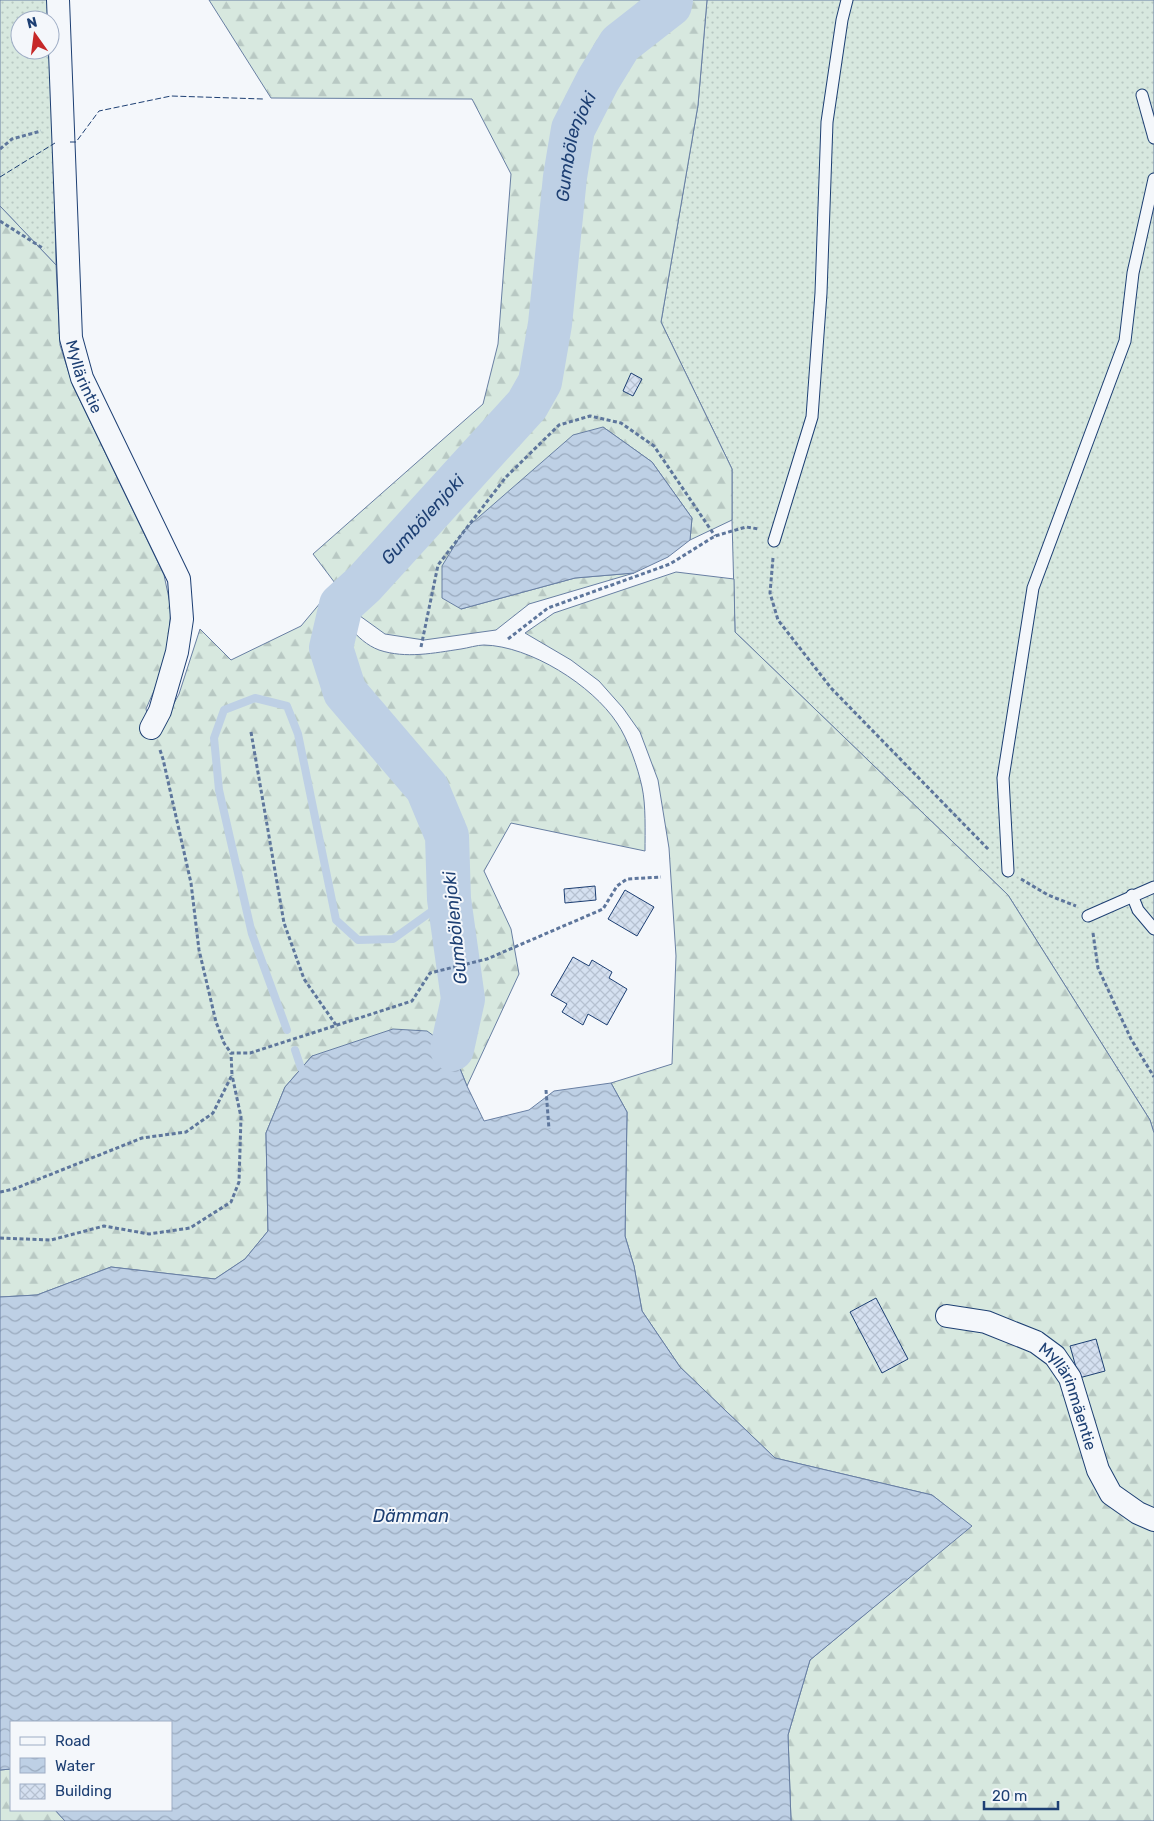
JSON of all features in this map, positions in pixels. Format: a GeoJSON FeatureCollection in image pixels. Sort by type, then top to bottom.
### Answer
{"type":"FeatureCollection","features":[{"type":"Feature","properties":{"kind":"street","name":"Myllärintie"},"geometry":{"type":"LineString","coordinates":[[58,0],[71,338],[82,378],[179,579],[182,619],[177,652],[160,711],[151,728]]}},
{"type":"Feature","properties":{"kind":"street","name":"Myllärinmäentie"},"geometry":{"type":"LineString","coordinates":[[948,1316],[986,1322],[1036,1342],[1055,1356],[1070,1378],[1098,1470],[1111,1494],[1138,1513],[1154,1520]]}},
{"type":"Feature","properties":{"kind":"lane"},"geometry":{"type":"LineString","coordinates":[[774,541],[812,417],[822,293],[827,122],[842,20],[848,0]]}},
{"type":"Feature","properties":{"kind":"lane"},"geometry":{"type":"LineString","coordinates":[[1142,95],[1154,138]]}},
{"type":"Feature","properties":{"kind":"lane"},"geometry":{"type":"LineString","coordinates":[[1008,871],[1003,778],[1034,588],[1125,341],[1133,273],[1154,179]]}},
{"type":"Feature","properties":{"kind":"lane"},"geometry":{"type":"LineString","coordinates":[[1088,916],[1132,895],[1154,887]]}},
{"type":"Feature","properties":{"kind":"lane"},"geometry":{"type":"LineString","coordinates":[[1132,895],[1138,910],[1154,929]]}},
{"type":"Feature","properties":{"kind":"path"},"geometry":{"type":"LineString","coordinates":[[0,149],[12,139],[63,124]]}},
{"type":"Feature","properties":{"kind":"path"},"geometry":{"type":"LineString","coordinates":[[0,221],[68,264]]}},
{"type":"Feature","properties":{"kind":"path"},"geometry":{"type":"LineString","coordinates":[[421,647],[438,565],[506,476],[559,425],[590,416],[621,423],[654,446],[715,536]]}},
{"type":"Feature","properties":{"kind":"path"},"geometry":{"type":"LineString","coordinates":[[508,639],[548,608],[670,564],[715,536],[746,526],[762,529],[774,541],[770,593],[778,620],[831,688],[1008,871],[1048,896],[1080,908],[1088,916],[1093,928],[1098,968],[1131,1039],[1154,1077]]}},
{"type":"Feature","properties":{"kind":"path"},"geometry":{"type":"LineString","coordinates":[[0,1238],[51,1240],[104,1226],[150,1234],[190,1228],[230,1202],[239,1182],[241,1117],[232,1075],[231,1053],[224,1043],[214,1013],[199,950],[191,883],[163,759],[151,728]]}},
{"type":"Feature","properties":{"kind":"path"},"geometry":{"type":"LineString","coordinates":[[251,732],[284,923],[304,979],[336,1025]]}},
{"type":"Feature","properties":{"kind":"path"},"geometry":{"type":"LineString","coordinates":[[231,1053],[250,1053],[412,1001],[430,973],[487,959],[603,909],[617,886],[627,879],[661,877]]}},
{"type":"Feature","properties":{"kind":"path"},"geometry":{"type":"LineString","coordinates":[[0,1192],[14,1189],[142,1138],[186,1132],[213,1113],[232,1075]]}},
{"type":"Feature","properties":{"kind":"path"},"geometry":{"type":"LineString","coordinates":[[546,1090],[549,1129]]}},
{"type":"Feature","properties":{"kind":"green space"},"geometry":{"type":"Polygon","coordinates":[[[0,0],[50,0],[50,10],[10,10],[10,60],[51,60],[56,265],[0,206],[0,0]]]}},
{"type":"Feature","properties":{"kind":"green space"},"geometry":{"type":"Polygon","coordinates":[[[209,0],[707,0],[698,105],[661,322],[732,469],[732,520],[690,540],[692,518],[652,462],[603,427],[461,609],[575,578],[634,573],[529,604],[496,630],[424,640],[385,634],[360,616],[313,554],[483,404],[498,344],[511,174],[472,99],[271,98],[209,0]]]}},
{"type":"Feature","properties":{"kind":"green space"},"geometry":{"type":"Polygon","coordinates":[[[707,0],[1154,0],[1154,1133],[1150,1120],[1008,895],[735,632],[732,469],[661,322],[698,105],[707,0]]]}},
{"type":"Feature","properties":{"kind":"green space"},"geometry":{"type":"Polygon","coordinates":[[[0,206],[56,265],[60,345],[73,386],[164,575],[171,608],[168,646],[156,686],[146,709],[151,728],[157,735],[179,694],[200,629],[231,660],[301,626],[326,596],[356,634],[370,646],[379,650],[410,655],[464,649],[478,645],[502,647],[521,652],[558,670],[592,695],[617,723],[632,754],[642,787],[645,810],[645,851],[511,823],[484,871],[511,929],[519,974],[467,1086],[452,1049],[312,1056],[285,1087],[266,1133],[268,1231],[245,1259],[215,1279],[111,1267],[37,1295],[0,1297],[0,206]]]}},
{"type":"Feature","properties":{"kind":"green space"},"geometry":{"type":"Polygon","coordinates":[[[676,572],[734,579],[735,632],[1008,895],[1150,1120],[1154,1133],[1154,1821],[791,1821],[788,1735],[810,1660],[971,1526],[932,1495],[775,1458],[680,1367],[642,1311],[634,1266],[625,1236],[627,1112],[611,1083],[672,1064],[676,956],[669,848],[658,780],[640,732],[623,708],[599,681],[571,660],[525,633],[554,613],[676,572]]]}},
{"type":"Feature","properties":{"kind":"green space"},"geometry":{"type":"Polygon","coordinates":[[[10,1769],[10,1811],[56,1811],[65,1821],[0,1821],[0,1770],[10,1769]]]}},
{"type":"Feature","properties":{"kind":"water"},"geometry":{"type":"Polygon","coordinates":[[[603,427],[652,462],[692,518],[690,540],[668,557],[634,573],[575,578],[461,609],[442,598],[442,566],[464,530],[573,435],[603,427]]]}},
{"type":"Feature","properties":{"kind":"water","name":"Dämman"},"geometry":{"type":"Polygon","coordinates":[[[393,1029],[427,1031],[452,1049],[484,1121],[529,1110],[554,1091],[611,1083],[627,1112],[625,1236],[634,1266],[642,1311],[680,1367],[775,1458],[932,1495],[972,1526],[810,1660],[788,1735],[791,1821],[65,1821],[56,1811],[172,1811],[172,1721],[10,1721],[10,1769],[0,1770],[0,1297],[37,1295],[111,1267],[215,1279],[245,1259],[268,1231],[266,1133],[285,1087],[312,1056],[393,1029]]]}},
{"type":"Feature","properties":{"kind":"building"},"geometry":{"type":"Polygon","coordinates":[[[631,373],[642,379],[633,396],[623,391],[631,373]]]}},
{"type":"Feature","properties":{"kind":"building"},"geometry":{"type":"Polygon","coordinates":[[[595,886],[596,900],[565,903],[564,889],[595,886]]]}},
{"type":"Feature","properties":{"kind":"building"},"geometry":{"type":"Polygon","coordinates":[[[625,890],[654,907],[637,936],[608,919],[625,890]]]}},
{"type":"Feature","properties":{"kind":"building"},"geometry":{"type":"Polygon","coordinates":[[[573,957],[589,966],[592,960],[612,972],[609,978],[627,989],[607,1025],[588,1014],[583,1025],[562,1012],[567,1004],[551,995],[573,957]]]}},
{"type":"Feature","properties":{"kind":"building"},"geometry":{"type":"Polygon","coordinates":[[[876,1298],[908,1359],[882,1373],[850,1312],[876,1298]]]}},
{"type":"Feature","properties":{"kind":"building"},"geometry":{"type":"Polygon","coordinates":[[[1096,1339],[1105,1371],[1079,1378],[1070,1346],[1096,1339]]]}},
{"type":"Feature","properties":{"kind":"waterway","name":"Gumbölenjoki"},"geometry":{"type":"LineString","coordinates":[[452,1049],[463,999],[449,899],[447,836],[427,788],[345,692],[331,648],[341,605],[364,584],[527,405],[540,382],[550,324],[565,177],[573,129],[598,80],[620,44],[670,5],[671,0]]}},
{"type":"Feature","properties":{"kind":"waterway"},"geometry":{"type":"LineString","coordinates":[[287,1030],[252,934],[219,790],[214,738],[224,710],[255,698],[287,706],[298,734],[336,920],[358,940],[393,939],[449,899]]}},
{"type":"Feature","properties":{"kind":"waterway"},"geometry":{"type":"LineString","coordinates":[[295,1050],[301,1068]]}},
{"type":"Feature","properties":{"kind":"fence"},"geometry":{"type":"LineString","coordinates":[[70,142],[76,142],[99,111],[171,96],[263,99]]}},
{"type":"Feature","properties":{"kind":"fence"},"geometry":{"type":"LineString","coordinates":[[0,177],[55,143]]}}]}
